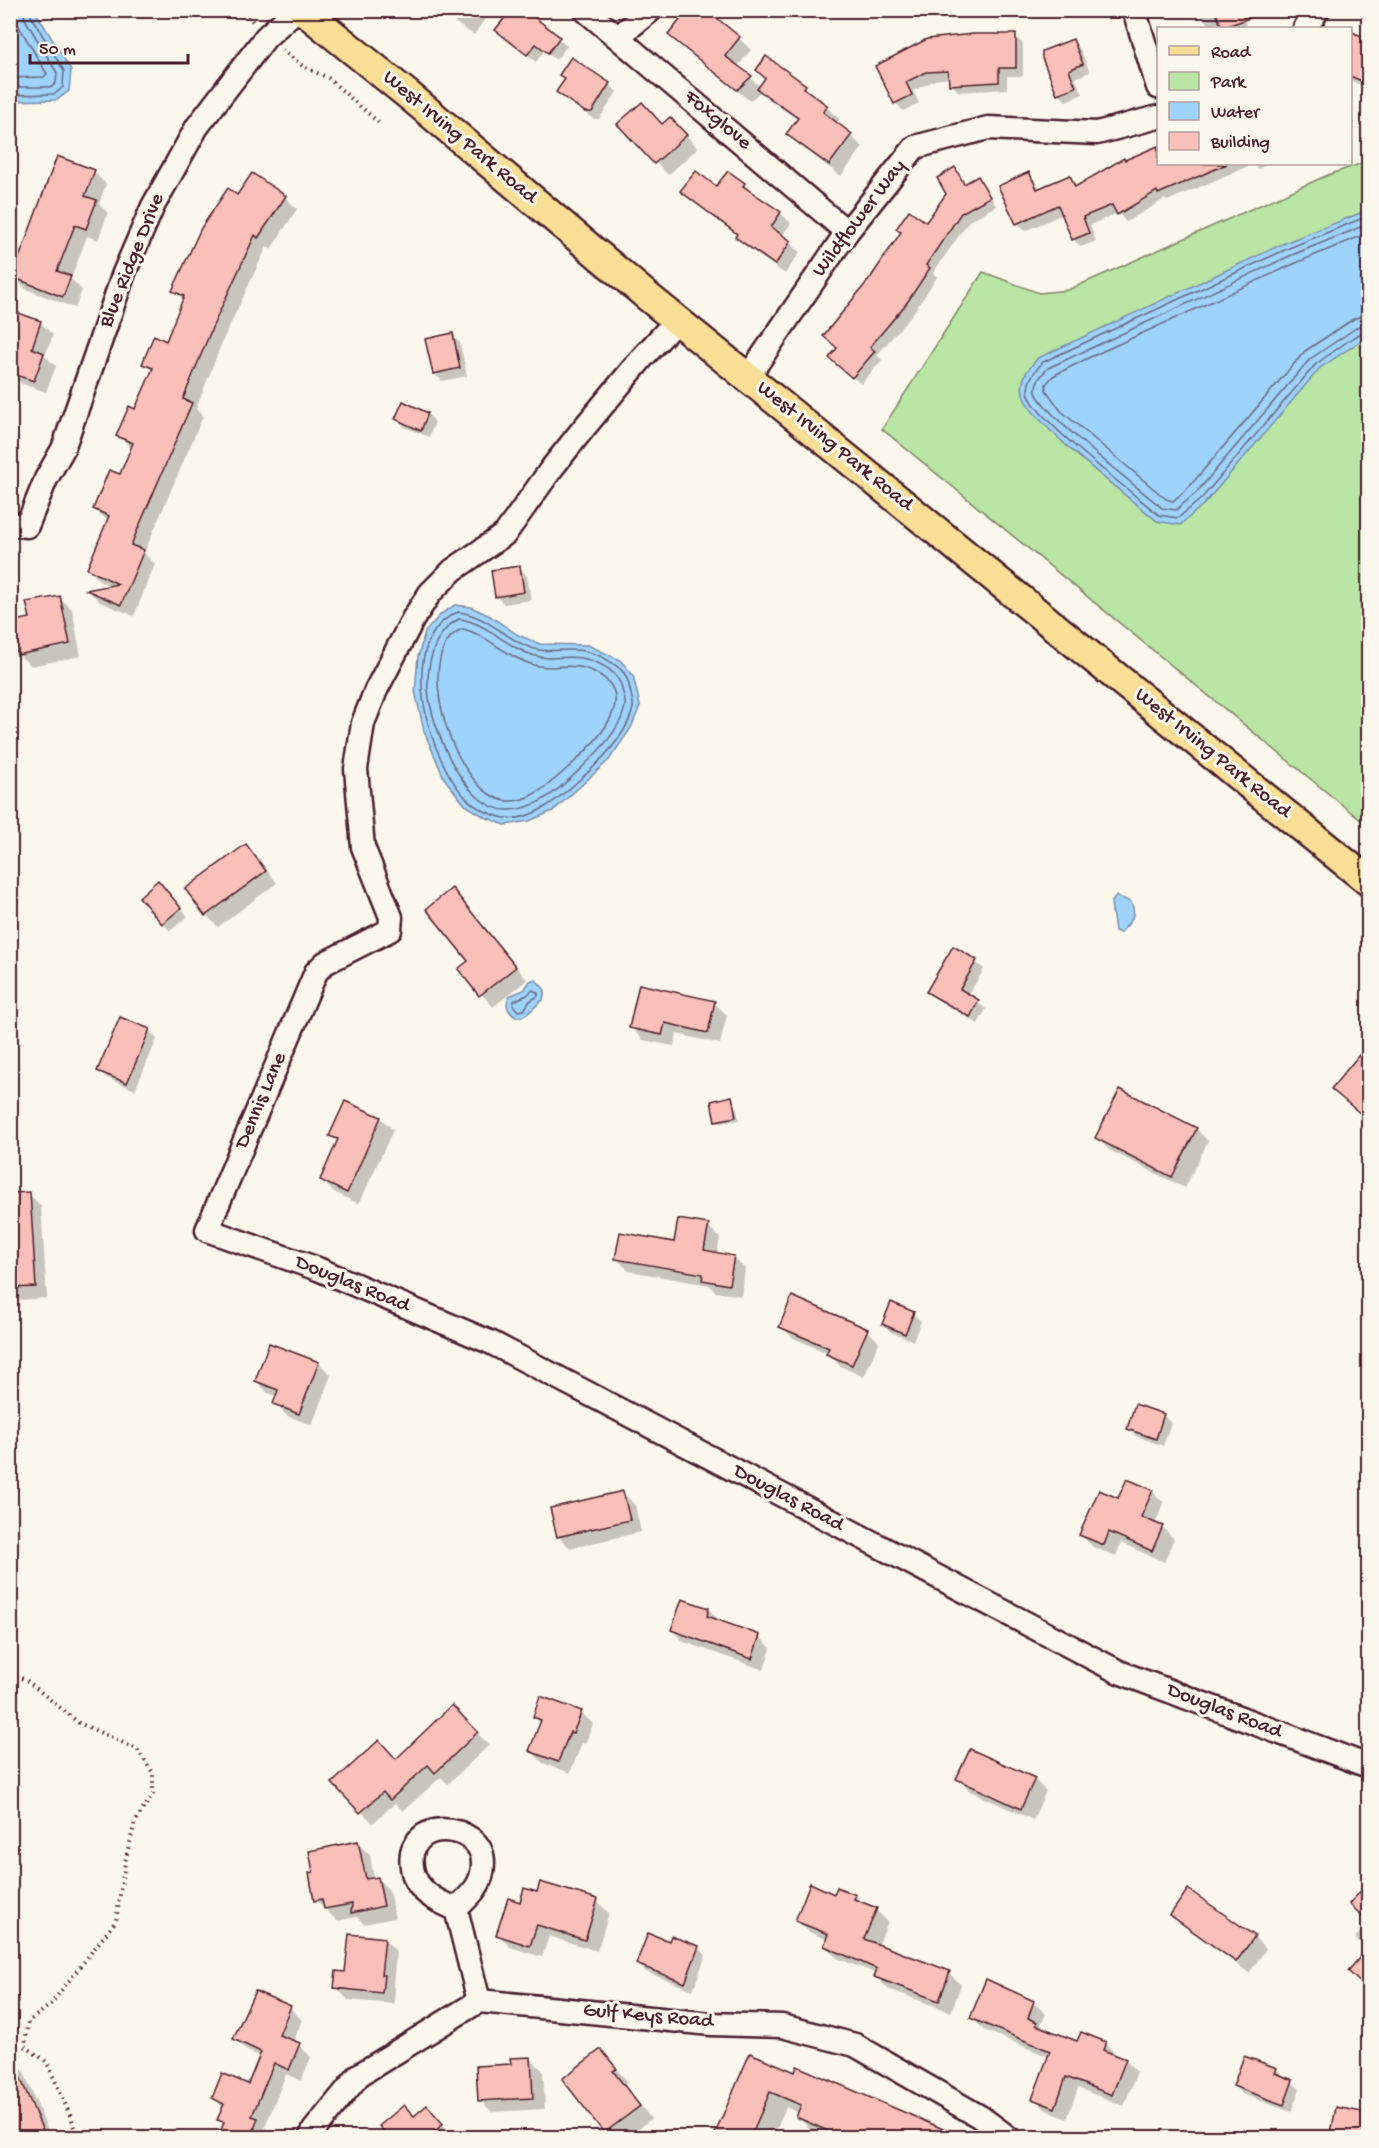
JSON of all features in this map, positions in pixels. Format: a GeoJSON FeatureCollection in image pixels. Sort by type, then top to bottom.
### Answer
{"type":"FeatureCollection","features":[{"type":"Feature","properties":{"kind":"main road","name":"West Irving Park Road"},"geometry":{"type":"LineString","coordinates":[[303,10],[412,98],[677,320],[1368,881]]}},
{"type":"Feature","properties":{"kind":"street","name":"Blue Ridge Drive"},"geometry":{"type":"LineString","coordinates":[[10,524],[27,526],[46,479],[63,448],[124,273],[153,206],[197,127],[266,37],[296,10]]}},
{"type":"Feature","properties":{"kind":"street","name":"Foxglove"},"geometry":{"type":"LineString","coordinates":[[585,10],[848,232]]}},
{"type":"Feature","properties":{"kind":"street"},"geometry":{"type":"LineString","coordinates":[[618,37],[651,10]]}},
{"type":"Feature","properties":{"kind":"street"},"geometry":{"type":"LineString","coordinates":[[1134,10],[1157,84]]}},
{"type":"Feature","properties":{"kind":"street"},"geometry":{"type":"LineString","coordinates":[[1306,27],[1318,10]]}},
{"type":"Feature","properties":{"kind":"street","name":"Wildflower Way"},"geometry":{"type":"LineString","coordinates":[[748,377],[848,232],[915,147],[988,128],[1097,133],[1157,117]]}},
{"type":"Feature","properties":{"kind":"street","name":"Dennis Lane"},"geometry":{"type":"LineString","coordinates":[[207,1230],[316,972],[340,954],[390,930],[391,917],[363,847],[356,769],[363,723],[376,690],[413,619],[430,593],[453,570],[506,534],[552,468],[583,429],[677,320]]}},
{"type":"Feature","properties":{"kind":"street","name":"Douglas Road"},"geometry":{"type":"LineString","coordinates":[[207,1230],[318,1269],[492,1343],[1119,1672],[1368,1766]]}},
{"type":"Feature","properties":{"kind":"street"},"geometry":{"type":"LineString","coordinates":[[310,2138],[359,2074],[479,2001],[456,1909]]}},
{"type":"Feature","properties":{"kind":"street","name":"Gulf Keys Road"},"geometry":{"type":"LineString","coordinates":[[479,2001],[711,2024],[782,2026],[855,2045],[982,2118],[1008,2137]]}},
{"type":"Feature","properties":{"kind":"path"},"geometry":{"type":"LineString","coordinates":[[245,10],[266,37],[304,67],[328,78],[379,123]]}},
{"type":"Feature","properties":{"kind":"path"},"geometry":{"type":"LineString","coordinates":[[10,1674],[26,1680],[79,1723],[137,1749],[153,1773],[153,1794],[135,1822],[125,1863],[116,1921],[50,2005],[28,2022],[25,2046],[47,2062],[72,2120],[77,2138]]}},
{"type":"Feature","properties":{"kind":"green space"},"geometry":{"type":"Polygon","coordinates":[[[1368,161],[1368,826],[882,429],[983,272],[1039,293],[1068,290],[1328,175],[1368,161]]]}},
{"type":"Feature","properties":{"kind":"water"},"geometry":{"type":"Polygon","coordinates":[[[11,10],[35,11],[71,70],[69,91],[57,100],[11,101],[11,10]]]}},
{"type":"Feature","properties":{"kind":"water"},"geometry":{"type":"Polygon","coordinates":[[[1368,210],[1368,336],[1320,368],[1205,503],[1180,525],[1157,521],[1060,440],[1029,406],[1022,388],[1026,374],[1038,358],[1287,242],[1368,210]]]}},
{"type":"Feature","properties":{"kind":"water"},"geometry":{"type":"Polygon","coordinates":[[[455,605],[471,607],[490,616],[518,635],[540,644],[588,645],[620,660],[633,675],[640,706],[631,728],[609,760],[553,811],[529,821],[505,825],[465,805],[444,778],[424,731],[415,691],[418,657],[425,632],[441,614],[455,605]]]}},
{"type":"Feature","properties":{"kind":"water"},"geometry":{"type":"Polygon","coordinates":[[[1116,896],[1131,902],[1134,911],[1132,919],[1120,933],[1115,931],[1111,903],[1116,896]]]}},
{"type":"Feature","properties":{"kind":"water"},"geometry":{"type":"Polygon","coordinates":[[[535,979],[545,990],[543,1000],[522,1017],[513,1015],[507,1007],[509,996],[524,990],[530,981],[535,979]]]}},
{"type":"Feature","properties":{"kind":"building"},"geometry":{"type":"Polygon","coordinates":[[[511,10],[525,10],[560,37],[548,53],[536,44],[527,55],[495,30],[511,10]]]}},
{"type":"Feature","properties":{"kind":"building"},"geometry":{"type":"Polygon","coordinates":[[[688,10],[707,10],[740,37],[725,56],[752,76],[737,90],[668,35],[688,10]]]}},
{"type":"Feature","properties":{"kind":"building"},"geometry":{"type":"Polygon","coordinates":[[[1215,10],[1266,10],[1266,12],[1222,27],[1215,10]]]}},
{"type":"Feature","properties":{"kind":"building"},"geometry":{"type":"Polygon","coordinates":[[[1352,32],[1368,39],[1368,72],[1364,82],[1352,77],[1352,32]]]}},
{"type":"Feature","properties":{"kind":"building"},"geometry":{"type":"Polygon","coordinates":[[[973,34],[1016,34],[1016,68],[999,68],[999,82],[949,85],[948,71],[926,72],[906,82],[912,95],[894,104],[875,66],[927,39],[973,34]]]}},
{"type":"Feature","properties":{"kind":"building"},"geometry":{"type":"Polygon","coordinates":[[[1073,39],[1083,64],[1069,70],[1076,87],[1057,94],[1042,58],[1042,51],[1073,39]]]}},
{"type":"Feature","properties":{"kind":"building"},"geometry":{"type":"Polygon","coordinates":[[[766,56],[806,85],[804,88],[828,106],[823,112],[852,134],[829,165],[786,134],[798,118],[757,89],[765,78],[756,70],[766,56]]]}},
{"type":"Feature","properties":{"kind":"building"},"geometry":{"type":"Polygon","coordinates":[[[571,57],[610,83],[592,112],[585,112],[556,92],[565,79],[559,75],[571,57]]]}},
{"type":"Feature","properties":{"kind":"building"},"geometry":{"type":"Polygon","coordinates":[[[642,102],[662,124],[670,117],[687,135],[654,164],[617,124],[642,102]]]}},
{"type":"Feature","properties":{"kind":"building"},"geometry":{"type":"Polygon","coordinates":[[[1157,146],[1157,165],[1225,165],[1158,194],[1157,191],[1117,215],[1112,205],[1083,217],[1089,233],[1072,240],[1058,205],[1016,224],[998,186],[1029,172],[1037,189],[1070,175],[1075,187],[1124,158],[1125,160],[1157,146]]]}},
{"type":"Feature","properties":{"kind":"building"},"geometry":{"type":"Polygon","coordinates":[[[57,156],[95,170],[85,196],[97,200],[86,229],[75,225],[57,271],[71,276],[63,297],[12,277],[57,156]]]}},
{"type":"Feature","properties":{"kind":"building"},"geometry":{"type":"Polygon","coordinates":[[[955,167],[964,184],[978,176],[990,197],[961,213],[926,265],[930,268],[906,304],[870,347],[875,351],[852,378],[829,358],[837,348],[823,336],[871,277],[901,232],[896,229],[909,210],[926,222],[946,194],[937,178],[955,167]]]}},
{"type":"Feature","properties":{"kind":"building"},"geometry":{"type":"Polygon","coordinates":[[[696,171],[716,186],[728,171],[745,183],[743,186],[781,212],[771,227],[791,241],[775,265],[735,237],[737,234],[680,191],[696,171]]]}},
{"type":"Feature","properties":{"kind":"building"},"geometry":{"type":"Polygon","coordinates":[[[252,173],[286,196],[258,238],[255,235],[212,328],[183,399],[192,403],[131,545],[144,550],[121,605],[86,590],[118,584],[87,569],[109,516],[93,509],[109,470],[120,474],[133,443],[116,436],[129,406],[135,409],[153,368],[142,364],[154,335],[166,341],[184,296],[172,291],[201,228],[228,188],[237,195],[252,173]]]}},
{"type":"Feature","properties":{"kind":"building"},"geometry":{"type":"Polygon","coordinates":[[[10,310],[41,321],[32,348],[44,353],[34,381],[10,373],[10,310]]]}},
{"type":"Feature","properties":{"kind":"building"},"geometry":{"type":"Polygon","coordinates":[[[453,333],[460,368],[433,374],[425,339],[453,333]]]}},
{"type":"Feature","properties":{"kind":"building"},"geometry":{"type":"Polygon","coordinates":[[[403,401],[428,413],[421,431],[395,419],[403,401]]]}},
{"type":"Feature","properties":{"kind":"building"},"geometry":{"type":"Polygon","coordinates":[[[520,566],[524,592],[495,597],[491,570],[520,566]]]}},
{"type":"Feature","properties":{"kind":"building"},"geometry":{"type":"Polygon","coordinates":[[[60,596],[70,644],[17,655],[10,622],[30,618],[26,602],[60,596]]]}},
{"type":"Feature","properties":{"kind":"building"},"geometry":{"type":"Polygon","coordinates":[[[246,844],[266,871],[205,916],[185,889],[246,844]]]}},
{"type":"Feature","properties":{"kind":"building"},"geometry":{"type":"Polygon","coordinates":[[[158,880],[181,908],[162,924],[139,897],[158,880]]]}},
{"type":"Feature","properties":{"kind":"building"},"geometry":{"type":"Polygon","coordinates":[[[452,888],[516,967],[479,996],[458,969],[468,961],[426,909],[452,888]]]}},
{"type":"Feature","properties":{"kind":"building"},"geometry":{"type":"Polygon","coordinates":[[[953,946],[977,960],[960,989],[979,1000],[970,1017],[926,992],[953,946]]]}},
{"type":"Feature","properties":{"kind":"building"},"geometry":{"type":"Polygon","coordinates":[[[639,984],[715,1001],[708,1033],[665,1023],[662,1035],[629,1028],[639,984]]]}},
{"type":"Feature","properties":{"kind":"building"},"geometry":{"type":"Polygon","coordinates":[[[120,1017],[150,1029],[127,1083],[97,1071],[120,1017]]]}},
{"type":"Feature","properties":{"kind":"building"},"geometry":{"type":"Polygon","coordinates":[[[1368,1044],[1368,1120],[1331,1089],[1368,1044]]]}},
{"type":"Feature","properties":{"kind":"building"},"geometry":{"type":"Polygon","coordinates":[[[1120,1089],[1197,1128],[1172,1177],[1095,1138],[1120,1089]]]}},
{"type":"Feature","properties":{"kind":"building"},"geometry":{"type":"Polygon","coordinates":[[[732,1096],[736,1117],[715,1121],[711,1101],[732,1096]]]}},
{"type":"Feature","properties":{"kind":"building"},"geometry":{"type":"Polygon","coordinates":[[[345,1101],[381,1117],[347,1193],[320,1180],[338,1139],[329,1136],[345,1101]]]}},
{"type":"Feature","properties":{"kind":"building"},"geometry":{"type":"Polygon","coordinates":[[[30,1192],[36,1287],[10,1288],[10,1193],[30,1192]]]}},
{"type":"Feature","properties":{"kind":"building"},"geometry":{"type":"Polygon","coordinates":[[[678,1219],[709,1224],[704,1250],[734,1256],[729,1285],[702,1280],[703,1274],[615,1259],[620,1232],[674,1242],[678,1219]]]}},
{"type":"Feature","properties":{"kind":"building"},"geometry":{"type":"Polygon","coordinates":[[[792,1296],[868,1329],[852,1365],[826,1354],[829,1348],[779,1327],[792,1296]]]}},
{"type":"Feature","properties":{"kind":"building"},"geometry":{"type":"Polygon","coordinates":[[[891,1302],[914,1312],[905,1334],[882,1324],[891,1302]]]}},
{"type":"Feature","properties":{"kind":"building"},"geometry":{"type":"Polygon","coordinates":[[[269,1343],[319,1362],[299,1414],[273,1404],[278,1390],[255,1381],[269,1343]]]}},
{"type":"Feature","properties":{"kind":"building"},"geometry":{"type":"Polygon","coordinates":[[[1135,1404],[1164,1414],[1156,1439],[1127,1429],[1135,1404]]]}},
{"type":"Feature","properties":{"kind":"building"},"geometry":{"type":"Polygon","coordinates":[[[1127,1479],[1153,1490],[1141,1517],[1163,1526],[1152,1551],[1109,1532],[1104,1545],[1079,1535],[1099,1490],[1118,1498],[1127,1479]]]}},
{"type":"Feature","properties":{"kind":"building"},"geometry":{"type":"Polygon","coordinates":[[[623,1491],[630,1520],[557,1537],[550,1508],[623,1491]]]}},
{"type":"Feature","properties":{"kind":"building"},"geometry":{"type":"Polygon","coordinates":[[[682,1599],[709,1608],[707,1616],[760,1635],[752,1659],[671,1630],[682,1599]]]}},
{"type":"Feature","properties":{"kind":"building"},"geometry":{"type":"Polygon","coordinates":[[[540,1696],[582,1711],[573,1733],[570,1732],[558,1762],[529,1751],[541,1720],[533,1717],[540,1696]]]}},
{"type":"Feature","properties":{"kind":"building"},"geometry":{"type":"Polygon","coordinates":[[[452,1705],[478,1732],[435,1773],[428,1765],[390,1800],[383,1792],[360,1813],[332,1783],[379,1740],[396,1759],[452,1705]]]}},
{"type":"Feature","properties":{"kind":"building"},"geometry":{"type":"Polygon","coordinates":[[[970,1749],[1035,1778],[1021,1809],[956,1779],[970,1749]]]}},
{"type":"Feature","properties":{"kind":"building"},"geometry":{"type":"Polygon","coordinates":[[[358,1841],[366,1879],[378,1877],[384,1906],[351,1913],[352,1904],[324,1909],[322,1899],[314,1901],[309,1873],[313,1872],[309,1851],[358,1841]]]}},
{"type":"Feature","properties":{"kind":"building"},"geometry":{"type":"Polygon","coordinates":[[[540,1882],[598,1899],[585,1940],[537,1925],[530,1946],[496,1935],[508,1898],[520,1902],[524,1888],[537,1892],[540,1882]]]}},
{"type":"Feature","properties":{"kind":"building"},"geometry":{"type":"Polygon","coordinates":[[[810,1883],[834,1894],[837,1887],[856,1895],[854,1899],[877,1908],[864,1939],[950,1971],[939,2001],[874,1977],[877,1969],[824,1946],[828,1934],[795,1921],[810,1883]]]}},
{"type":"Feature","properties":{"kind":"building"},"geometry":{"type":"Polygon","coordinates":[[[1368,1883],[1368,1921],[1349,1904],[1368,1883]]]}},
{"type":"Feature","properties":{"kind":"building"},"geometry":{"type":"Polygon","coordinates":[[[1188,1889],[1255,1936],[1236,1962],[1170,1915],[1188,1889]]]}},
{"type":"Feature","properties":{"kind":"building"},"geometry":{"type":"Polygon","coordinates":[[[648,1933],[669,1941],[671,1936],[699,1946],[685,1983],[636,1964],[648,1933]]]}},
{"type":"Feature","properties":{"kind":"building"},"geometry":{"type":"Polygon","coordinates":[[[349,1934],[385,1938],[381,1975],[384,1975],[382,1993],[334,1988],[336,1971],[345,1972],[349,1934]]]}},
{"type":"Feature","properties":{"kind":"building"},"geometry":{"type":"Polygon","coordinates":[[[1368,1948],[1368,1990],[1348,1971],[1368,1948]]]}},
{"type":"Feature","properties":{"kind":"building"},"geometry":{"type":"Polygon","coordinates":[[[986,1979],[1034,2001],[1028,2018],[1037,2022],[1036,2025],[1077,2041],[1081,2032],[1106,2042],[1103,2050],[1126,2059],[1112,2095],[1066,2077],[1055,2108],[1032,2099],[1050,2051],[970,2018],[986,1979]]]}},
{"type":"Feature","properties":{"kind":"building"},"geometry":{"type":"Polygon","coordinates":[[[255,1991],[291,2006],[279,2035],[300,2043],[289,2070],[274,2063],[252,2116],[258,2118],[251,2138],[218,2138],[224,2122],[217,2120],[224,2104],[212,2098],[222,2073],[248,2084],[261,2052],[233,2039],[255,1991]]]}},
{"type":"Feature","properties":{"kind":"building"},"geometry":{"type":"Polygon","coordinates":[[[601,2049],[617,2069],[613,2071],[640,2106],[604,2133],[562,2079],[601,2049]]]}},
{"type":"Feature","properties":{"kind":"building"},"geometry":{"type":"Polygon","coordinates":[[[750,2053],[795,2072],[797,2066],[964,2138],[844,2138],[796,2117],[801,2105],[770,2092],[750,2138],[713,2138],[750,2053]]]}},
{"type":"Feature","properties":{"kind":"building"},"geometry":{"type":"Polygon","coordinates":[[[10,2054],[46,2138],[10,2138],[10,2054]]]}},
{"type":"Feature","properties":{"kind":"building"},"geometry":{"type":"Polygon","coordinates":[[[1244,2056],[1277,2068],[1275,2073],[1293,2080],[1284,2105],[1233,2086],[1244,2056]]]}},
{"type":"Feature","properties":{"kind":"building"},"geometry":{"type":"Polygon","coordinates":[[[531,2057],[533,2098],[478,2101],[476,2066],[511,2064],[510,2058],[531,2057]]]}},
{"type":"Feature","properties":{"kind":"building"},"geometry":{"type":"Polygon","coordinates":[[[404,2105],[414,2116],[427,2105],[443,2124],[427,2138],[389,2138],[379,2126],[404,2105]]]}},
{"type":"Feature","properties":{"kind":"building"},"geometry":{"type":"Polygon","coordinates":[[[1336,2107],[1368,2113],[1368,2138],[1330,2138],[1336,2107]]]}}]}
